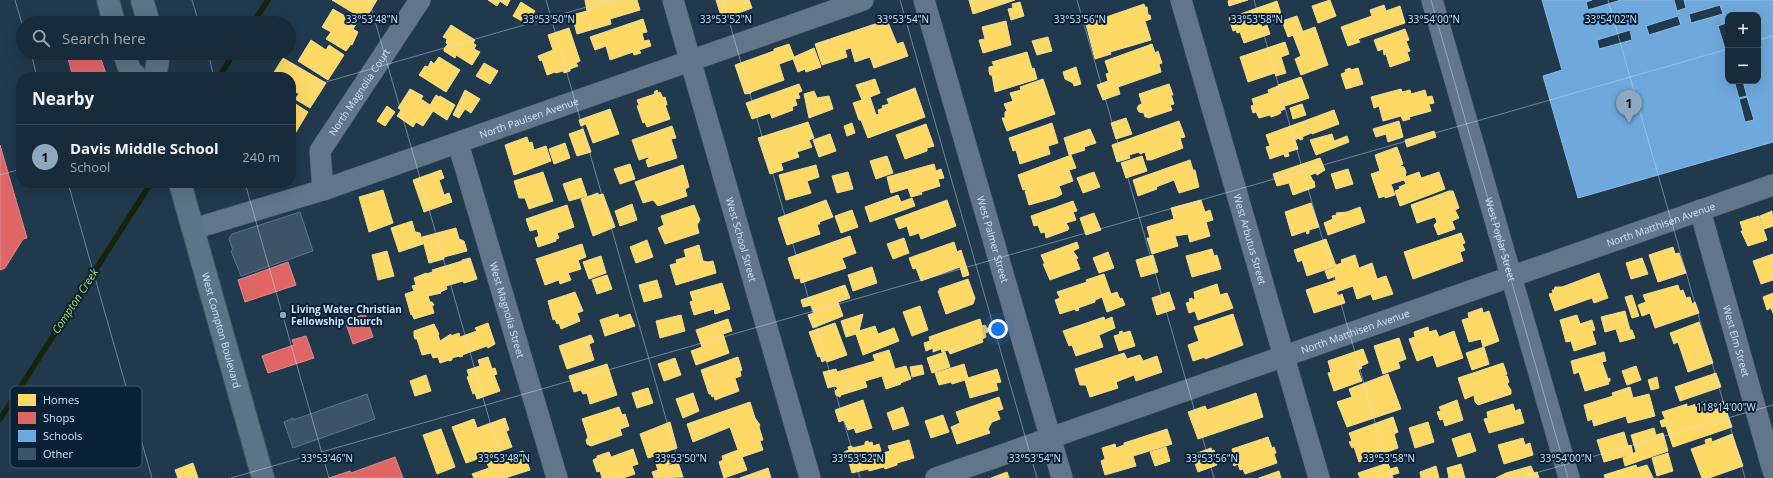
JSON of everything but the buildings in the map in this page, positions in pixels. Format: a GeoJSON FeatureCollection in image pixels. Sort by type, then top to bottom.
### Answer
{"type":"FeatureCollection","features":[{"type":"Feature","properties":{"kind":"main road"},"geometry":{"type":"LineString","coordinates":[[108,0],[112,16]]}},
{"type":"Feature","properties":{"kind":"main road"},"geometry":{"type":"LineString","coordinates":[[142,0],[147,16]]}},
{"type":"Feature","properties":{"kind":"main road"},"geometry":{"type":"LineString","coordinates":[[126,60],[131,72]]}},
{"type":"Feature","properties":{"kind":"main road"},"geometry":{"type":"LineString","coordinates":[[156,72],[158,60]]}},
{"type":"Feature","properties":{"kind":"main road","name":"West Compton Boulevard"},"geometry":{"type":"LineString","coordinates":[[181,188],[263,478]]}},
{"type":"Feature","properties":{"kind":"street","name":"North Magnolia Court"},"geometry":{"type":"LineString","coordinates":[[323,190],[320,151],[420,0]]}},
{"type":"Feature","properties":{"kind":"street","name":"West School Street"},"geometry":{"type":"LineString","coordinates":[[673,0],[810,478]]}},
{"type":"Feature","properties":{"kind":"street","name":"North Paulsen Avenue"},"geometry":{"type":"LineString","coordinates":[[193,229],[323,190],[863,0]]}},
{"type":"Feature","properties":{"kind":"street","name":"West Palmer Street"},"geometry":{"type":"LineString","coordinates":[[924,0],[1062,478]]}},
{"type":"Feature","properties":{"kind":"street","name":"West Arbutus Street"},"geometry":{"type":"LineString","coordinates":[[1181,0],[1319,478]]}},
{"type":"Feature","properties":{"kind":"street","name":"West Poplar Street"},"geometry":{"type":"LineString","coordinates":[[1432,0],[1569,478]]}},
{"type":"Feature","properties":{"kind":"street","name":"West Magnolia Street"},"geometry":{"type":"LineString","coordinates":[[458,143],[557,478]]}},
{"type":"Feature","properties":{"kind":"street","name":"North Matthisen Avenue"},"geometry":{"type":"LineString","coordinates":[[936,478],[1773,185]]}},
{"type":"Feature","properties":{"kind":"street","name":"West Elm Street"},"geometry":{"type":"LineString","coordinates":[[1700,210],[1773,471]]}},
{"type":"Feature","properties":{"kind":"waterway","name":"Compton Creek"},"geometry":{"type":"LineString","coordinates":[[258,16],[268,0]]}},
{"type":"Feature","properties":{"kind":"waterway","name":"Compton Creek"},"geometry":{"type":"LineString","coordinates":[[222,72],[230,60]]}},
{"type":"Feature","properties":{"kind":"waterway","name":"Compton Creek"},"geometry":{"type":"LineString","coordinates":[[21,386],[148,188]]}},
{"type":"Feature","properties":{"kind":"waterway","name":"Compton Creek"},"geometry":{"type":"LineString","coordinates":[[0,419],[10,403]]}},
{"type":"Feature","properties":{"kind":"place","name":"Davis Middle School"},"geometry":{"type":"Point","coordinates":[1629,123]}},
{"type":"Feature","properties":{"kind":"place","name":"Living Water Christian Fellowship Church"},"geometry":{"type":"Point","coordinates":[283,315]}}]}
